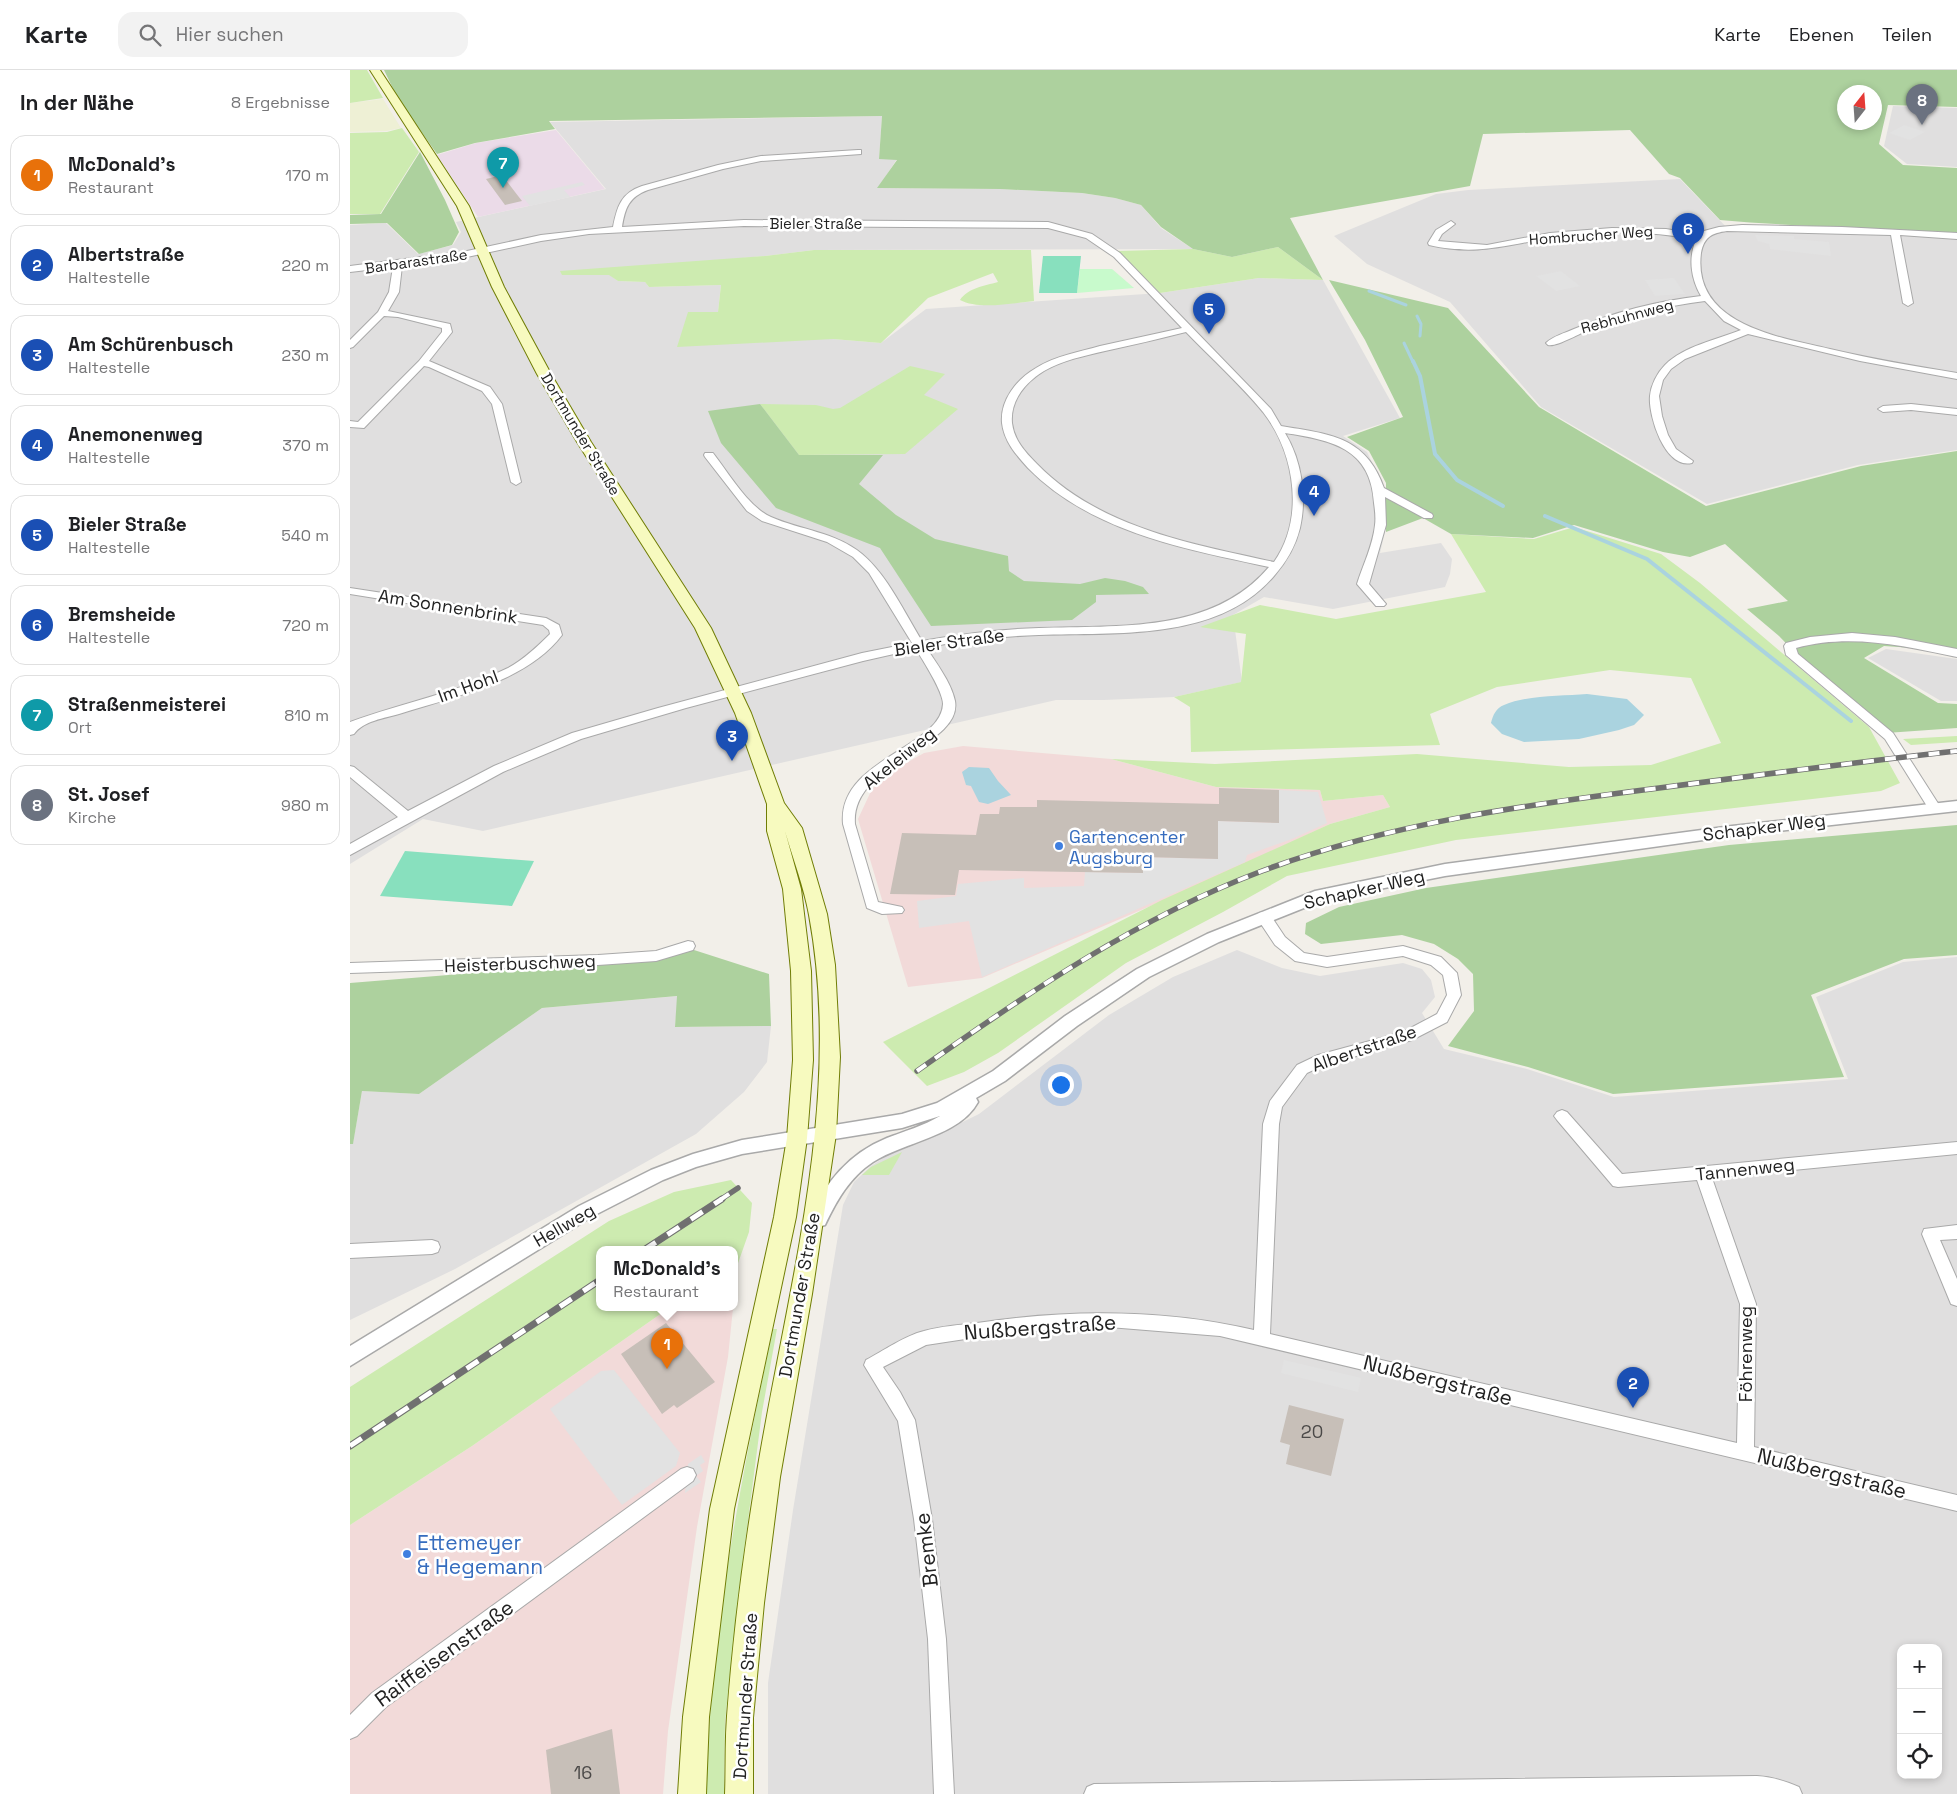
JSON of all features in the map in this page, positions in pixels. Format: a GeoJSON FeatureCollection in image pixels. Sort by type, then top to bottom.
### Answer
{"type":"FeatureCollection","features":[{"type":"Feature","properties":{"kind":"main road","name":"Dortmunder Straße"},"geometry":{"type":"LineString","coordinates":[[375,70],[463,206],[481,251],[544,374],[584,442],[703,628],[733,691],[776,804],[792,828],[818,914],[825,965],[830,1057],[826,1134],[768,1477],[751,1603],[740,1718],[739,1794]]}},
{"type":"Feature","properties":{"kind":"main road","name":"Dortmunder Straße"},"geometry":{"type":"LineString","coordinates":[[692,1794],[696,1718],[722,1509],[786,1217],[797,1138],[803,1060],[801,971],[798,926],[792,889],[776,831],[776,804]]}},
{"type":"Feature","properties":{"kind":"street"},"geometry":{"type":"LineString","coordinates":[[617,228],[624,202],[634,193],[650,187],[729,165],[755,160],[833,156],[858,152]]}},
{"type":"Feature","properties":{"kind":"street","name":"Bieler Straße"},"geometry":{"type":"LineString","coordinates":[[350,850],[481,779],[551,746],[733,691],[866,655],[918,645],[1011,633],[1151,627],[1207,616],[1238,601],[1257,587],[1278,566],[1289,547],[1299,514],[1296,469],[1280,429],[1251,392],[1116,255],[1100,243],[1077,232],[1048,225],[775,223],[617,228],[540,238],[481,251]]}},
{"type":"Feature","properties":{"kind":"street","name":"Hombrucher Weg"},"geometry":{"type":"LineString","coordinates":[[1451,224],[1439,232],[1432,243],[1456,247],[1504,245],[1558,235],[1647,230],[1665,230],[1702,238]]}},
{"type":"Feature","properties":{"kind":"street"},"geometry":{"type":"LineString","coordinates":[[1957,236],[1794,228],[1723,228],[1711,231],[1702,238],[1697,255],[1696,276],[1706,298],[1719,312],[1748,331],[1846,356],[1957,376]]}},
{"type":"Feature","properties":{"kind":"street"},"geometry":{"type":"LineString","coordinates":[[1895,232],[1908,303]]}},
{"type":"Feature","properties":{"kind":"street","name":"Barbarastraße"},"geometry":{"type":"LineString","coordinates":[[350,269],[398,265],[481,251]]}},
{"type":"Feature","properties":{"kind":"street"},"geometry":{"type":"LineString","coordinates":[[350,345],[382,313],[394,292],[398,265]]}},
{"type":"Feature","properties":{"kind":"street","name":"Rebhuhnweg"},"geometry":{"type":"LineString","coordinates":[[1551,343],[1581,328],[1634,312],[1706,298]]}},
{"type":"Feature","properties":{"kind":"street"},"geometry":{"type":"LineString","coordinates":[[355,425],[422,363],[447,332],[447,326],[398,314],[382,313]]}},
{"type":"Feature","properties":{"kind":"street"},"geometry":{"type":"LineString","coordinates":[[1188,329],[1071,356],[1040,370],[1023,382],[1012,396],[1006,411],[1009,435],[1031,466],[1069,498],[1162,538],[1278,566]]}},
{"type":"Feature","properties":{"kind":"street"},"geometry":{"type":"LineString","coordinates":[[1688,462],[1671,451],[1660,429],[1655,411],[1654,394],[1658,381],[1665,370],[1681,357],[1696,349],[1748,331]]}},
{"type":"Feature","properties":{"kind":"street"},"geometry":{"type":"LineString","coordinates":[[422,363],[431,364],[486,389],[497,404],[516,482]]}},
{"type":"Feature","properties":{"kind":"street"},"geometry":{"type":"LineString","coordinates":[[1883,409],[1911,407],[1957,412]]}},
{"type":"Feature","properties":{"kind":"street"},"geometry":{"type":"LineString","coordinates":[[1280,429],[1310,434],[1347,444],[1363,458],[1377,480],[1381,525],[1363,584],[1380,604]]}},
{"type":"Feature","properties":{"kind":"street","name":"Akeleiweg"},"geometry":{"type":"LineString","coordinates":[[709,455],[751,509],[766,518],[831,540],[857,555],[873,571],[938,676],[948,702],[946,718],[932,735],[892,759],[872,775],[852,800],[848,812],[849,824],[872,905],[882,909],[896,910]]}},
{"type":"Feature","properties":{"kind":"street"},"geometry":{"type":"LineString","coordinates":[[1379,490],[1428,516]]}},
{"type":"Feature","properties":{"kind":"street","name":"Am Sonnenbrink"},"geometry":{"type":"LineString","coordinates":[[350,591],[546,622]]}},
{"type":"Feature","properties":{"kind":"street","name":"Im Hohl"},"geometry":{"type":"LineString","coordinates":[[351,727],[375,716],[479,684],[513,670],[542,649],[556,636],[555,628],[546,622]]}},
{"type":"Feature","properties":{"kind":"street"},"geometry":{"type":"LineString","coordinates":[[1935,808],[1889,736],[1792,655],[1790,646],[1806,640],[1842,636],[1904,643],[1957,653]]}},
{"type":"Feature","properties":{"kind":"street"},"geometry":{"type":"LineString","coordinates":[[350,770],[408,818]]}},
{"type":"Feature","properties":{"kind":"street","name":"Schapker Weg"},"geometry":{"type":"LineString","coordinates":[[797,1138],[902,1121],[943,1108],[999,1076],[1071,1022],[1143,973],[1213,938],[1321,895],[1445,870],[1732,830],[1957,806]]}},
{"type":"Feature","properties":{"kind":"street","name":"Albertstraße"},"geometry":{"type":"LineString","coordinates":[[1262,1338],[1271,1124],[1275,1105],[1302,1069],[1318,1060],[1408,1036],[1442,1018],[1454,995],[1450,973],[1436,961],[1403,951],[1327,962],[1300,957],[1280,941],[1264,917]]}},
{"type":"Feature","properties":{"kind":"street","name":"Heisterbuschweg"},"geometry":{"type":"LineString","coordinates":[[350,968],[608,960],[656,956],[688,946]]}},
{"type":"Feature","properties":{"kind":"street"},"geometry":{"type":"LineString","coordinates":[[808,1241],[825,1201],[847,1173],[878,1150],[946,1121],[999,1076]]}},
{"type":"Feature","properties":{"kind":"street","name":"Tannenweg"},"geometry":{"type":"LineString","coordinates":[[1562,1116],[1618,1181],[1957,1148]]}},
{"type":"Feature","properties":{"kind":"street","name":"Hellweg"},"geometry":{"type":"LineString","coordinates":[[350,1357],[586,1211],[657,1175],[693,1161],[742,1147],[797,1138]]}},
{"type":"Feature","properties":{"kind":"street","name":"Föhrenweg"},"geometry":{"type":"LineString","coordinates":[[1702,1174],[1748,1304],[1744,1452]]}},
{"type":"Feature","properties":{"kind":"street"},"geometry":{"type":"LineString","coordinates":[[1957,1232],[1930,1234],[1957,1299]]}},
{"type":"Feature","properties":{"kind":"street"},"geometry":{"type":"LineString","coordinates":[[350,1251],[432,1247]]}},
{"type":"Feature","properties":{"kind":"street","name":"Nußbergstraße"},"geometry":{"type":"LineString","coordinates":[[914,1343],[924,1338],[998,1327],[1086,1320],[1178,1324],[1220,1329],[1957,1503]]}},
{"type":"Feature","properties":{"kind":"street","name":"Bremke"},"geometry":{"type":"LineString","coordinates":[[914,1343],[872,1365],[906,1420],[923,1519],[936,1639],[944,1794]]}},
{"type":"Feature","properties":{"kind":"street","name":"Raiffeisenstraße"},"geometry":{"type":"LineString","coordinates":[[350,1729],[379,1700],[687,1475]]}},
{"type":"Feature","properties":{"kind":"street"},"geometry":{"type":"LineString","coordinates":[[1094,1794],[1747,1786],[1774,1787],[1792,1794]]}},
{"type":"Feature","properties":{"kind":"shaded area"},"geometry":{"type":"Polygon","coordinates":[[[1893,106],[1957,108],[1957,167],[1907,164],[1884,146],[1893,106]]]}},
{"type":"Feature","properties":{"kind":"shaded area"},"geometry":{"type":"Polygon","coordinates":[[[882,116],[879,159],[897,159],[878,188],[1000,189],[1082,193],[1115,198],[1141,205],[1161,228],[1193,249],[814,250],[563,275],[610,275],[618,281],[645,282],[649,287],[721,285],[718,312],[833,339],[881,343],[926,309],[1160,293],[1259,278],[1323,280],[1400,418],[1343,436],[1367,452],[1382,483],[1385,532],[1380,553],[1441,543],[1452,559],[1450,574],[1445,587],[1333,609],[1264,597],[1233,615],[1242,682],[1174,697],[1056,700],[483,831],[423,819],[350,864],[350,225],[386,223],[418,254],[453,245],[461,232],[456,222],[606,189],[550,122],[882,116]]]}},
{"type":"Feature","properties":{"kind":"shaded area"},"geometry":{"type":"Polygon","coordinates":[[[1904,125],[1925,132],[1910,140],[1889,133],[1904,125]]]}},
{"type":"Feature","properties":{"kind":"shaded area"},"geometry":{"type":"Polygon","coordinates":[[[556,130],[605,189],[478,217],[437,155],[476,143],[556,130]]]}},
{"type":"Feature","properties":{"kind":"shaded area"},"geometry":{"type":"Polygon","coordinates":[[[1680,179],[1731,232],[1892,235],[1957,239],[1957,450],[1858,465],[1707,504],[1541,407],[1450,302],[1367,264],[1334,236],[1436,194],[1468,190],[1680,179]]]}},
{"type":"Feature","properties":{"kind":"shaded area"},"geometry":{"type":"Polygon","coordinates":[[[582,182],[585,185],[564,190],[570,197],[530,206],[522,196],[582,182]]]}},
{"type":"Feature","properties":{"kind":"shaded area"},"geometry":{"type":"Polygon","coordinates":[[[1755,235],[1794,236],[1794,239],[1829,242],[1831,256],[1770,249],[1769,244],[1758,241],[1755,235]]]}},
{"type":"Feature","properties":{"kind":"shaded area"},"geometry":{"type":"Polygon","coordinates":[[[1561,271],[1580,286],[1556,291],[1536,276],[1561,271]]]}},
{"type":"Feature","properties":{"kind":"shaded area"},"geometry":{"type":"Polygon","coordinates":[[[1674,278],[1685,294],[1655,296],[1645,280],[1674,278]]]}},
{"type":"Feature","properties":{"kind":"shaded area"},"geometry":{"type":"Polygon","coordinates":[[[1886,649],[1957,659],[1957,701],[1941,701],[1868,658],[1886,649]]]}},
{"type":"Feature","properties":{"kind":"shaded area"},"geometry":{"type":"Polygon","coordinates":[[[963,746],[1111,759],[1216,787],[1320,790],[1323,801],[1383,795],[1390,807],[1330,824],[1202,884],[982,978],[908,987],[858,819],[872,789],[892,771],[924,753],[963,746]]]}},
{"type":"Feature","properties":{"kind":"shaded area"},"geometry":{"type":"Polygon","coordinates":[[[1279,790],[1318,792],[1327,823],[1292,839],[1247,855],[1245,862],[982,977],[969,921],[919,928],[917,901],[956,896],[958,884],[1024,878],[1024,888],[1084,886],[1085,872],[1143,873],[1143,857],[1218,859],[1218,821],[1279,823],[1279,790]]]}},
{"type":"Feature","properties":{"kind":"shaded area"},"geometry":{"type":"Polygon","coordinates":[[[1237,950],[1282,968],[1320,976],[1403,963],[1422,969],[1431,980],[1435,997],[1422,1013],[1444,1049],[1527,1069],[1614,1097],[1848,1079],[1816,997],[1903,962],[1957,957],[1957,1794],[768,1794],[768,1683],[793,1510],[843,1205],[854,1182],[871,1166],[888,1155],[920,1143],[979,1114],[1109,1015],[1173,977],[1237,950]]]}},
{"type":"Feature","properties":{"kind":"shaded area"},"geometry":{"type":"Polygon","coordinates":[[[678,996],[675,1027],[771,1026],[767,1062],[744,1092],[696,1134],[455,1269],[350,1320],[350,1144],[353,1143],[362,1091],[419,1094],[542,1008],[678,996]]]}},
{"type":"Feature","properties":{"kind":"shaded area"},"geometry":{"type":"Polygon","coordinates":[[[665,1311],[733,1311],[728,1357],[697,1527],[668,1731],[663,1794],[350,1794],[350,1525],[472,1446],[665,1311]]]}},
{"type":"Feature","properties":{"kind":"shaded area"},"geometry":{"type":"Polygon","coordinates":[[[1284,1360],[1361,1378],[1358,1392],[1281,1373],[1284,1360]]]}},
{"type":"Feature","properties":{"kind":"shaded area"},"geometry":{"type":"Polygon","coordinates":[[[614,1370],[680,1453],[676,1466],[622,1505],[550,1409],[601,1371],[614,1370]]]}},
{"type":"Feature","properties":{"kind":"shaded area"},"geometry":{"type":"Polygon","coordinates":[[[701,1455],[705,1462],[700,1465],[703,1471],[696,1476],[701,1482],[685,1493],[688,1464],[701,1455]]]}},
{"type":"Feature","properties":{"kind":"green space"},"geometry":{"type":"Polygon","coordinates":[[[350,70],[367,70],[383,98],[350,103],[350,70]]]}},
{"type":"Feature","properties":{"kind":"green space"},"geometry":{"type":"Polygon","coordinates":[[[384,70],[1957,70],[1957,107],[1888,105],[1879,144],[1903,165],[1957,168],[1957,234],[1720,220],[1680,178],[1669,174],[1630,130],[1483,134],[1470,186],[1290,218],[1323,280],[1278,247],[1232,257],[1193,249],[1161,227],[1141,205],[1115,198],[1082,193],[1000,189],[877,188],[897,160],[879,159],[882,116],[549,121],[555,129],[475,143],[437,154],[398,99],[384,70]]]}},
{"type":"Feature","properties":{"kind":"green space"},"geometry":{"type":"Polygon","coordinates":[[[383,99],[401,128],[386,131],[350,132],[350,103],[383,99]]]}},
{"type":"Feature","properties":{"kind":"green space"},"geometry":{"type":"Polygon","coordinates":[[[402,128],[419,152],[380,214],[350,214],[350,133],[387,132],[402,128]]]}},
{"type":"Feature","properties":{"kind":"green space"},"geometry":{"type":"Polygon","coordinates":[[[420,152],[459,232],[452,245],[419,254],[387,223],[350,224],[350,215],[381,214],[420,152]]]}},
{"type":"Feature","properties":{"kind":"green space"},"geometry":{"type":"Polygon","coordinates":[[[1278,247],[1323,280],[1259,278],[1160,293],[1117,251],[1193,249],[1232,257],[1278,247]]]}},
{"type":"Feature","properties":{"kind":"green space"},"geometry":{"type":"Polygon","coordinates":[[[814,250],[1031,250],[1034,301],[976,305],[960,300],[972,290],[998,282],[993,273],[928,298],[881,343],[833,339],[677,347],[688,312],[718,312],[721,285],[649,287],[645,282],[618,281],[609,275],[562,275],[560,271],[765,256],[814,250]]]}},
{"type":"Feature","properties":{"kind":"green space"},"geometry":{"type":"Polygon","coordinates":[[[1043,256],[1081,256],[1077,293],[1039,293],[1043,256]]]}},
{"type":"Feature","properties":{"kind":"green space"},"geometry":{"type":"Polygon","coordinates":[[[1080,269],[1112,269],[1134,288],[1077,293],[1080,269]]]}},
{"type":"Feature","properties":{"kind":"green space"},"geometry":{"type":"Polygon","coordinates":[[[1329,280],[1448,308],[1539,407],[1706,506],[1861,466],[1957,451],[1957,651],[1884,646],[1864,658],[1938,703],[1957,704],[1957,728],[1886,733],[1805,663],[1779,636],[1747,609],[1788,601],[1725,544],[1690,557],[1663,552],[1574,525],[1533,538],[1451,534],[1423,518],[1386,532],[1386,483],[1369,451],[1347,437],[1403,417],[1365,340],[1329,280]]]}},
{"type":"Feature","properties":{"kind":"green space"},"geometry":{"type":"Polygon","coordinates":[[[910,366],[945,374],[924,395],[958,409],[905,454],[799,455],[760,404],[816,405],[833,409],[840,408],[910,366]]]}},
{"type":"Feature","properties":{"kind":"green space"},"geometry":{"type":"Polygon","coordinates":[[[760,404],[799,455],[883,455],[859,484],[896,515],[935,539],[1008,556],[1009,571],[1024,581],[1080,584],[1105,578],[1125,581],[1143,587],[1149,594],[1096,595],[1096,602],[1072,620],[931,626],[880,548],[776,508],[721,443],[708,411],[760,404]]]}},
{"type":"Feature","properties":{"kind":"green space"},"geometry":{"type":"Polygon","coordinates":[[[1574,527],[1661,554],[1700,583],[1869,727],[1900,783],[1881,791],[1456,840],[1287,876],[1126,963],[998,1053],[964,1072],[927,1086],[883,1042],[1162,900],[1330,824],[1390,807],[1383,795],[1323,801],[1320,790],[1216,787],[1111,759],[1215,764],[1417,754],[1569,767],[1651,765],[1721,743],[1691,678],[1610,670],[1497,687],[1430,714],[1440,745],[1191,752],[1190,707],[1174,697],[1241,682],[1246,634],[1200,627],[1260,605],[1336,619],[1486,592],[1451,534],[1534,539],[1574,527]]]}},
{"type":"Feature","properties":{"kind":"green space"},"geometry":{"type":"Polygon","coordinates":[[[1957,736],[1957,742],[1911,745],[1903,739],[1957,736]]]}},
{"type":"Feature","properties":{"kind":"green space"},"geometry":{"type":"Polygon","coordinates":[[[1957,825],[1957,955],[1904,959],[1811,995],[1844,1077],[1613,1094],[1528,1067],[1448,1046],[1474,1011],[1473,974],[1458,959],[1434,944],[1402,935],[1321,944],[1305,934],[1306,923],[1339,907],[1426,888],[1729,845],[1957,825]]]}},
{"type":"Feature","properties":{"kind":"green space"},"geometry":{"type":"Polygon","coordinates":[[[405,851],[534,861],[512,906],[380,896],[405,851]]]}},
{"type":"Feature","properties":{"kind":"green space"},"geometry":{"type":"Polygon","coordinates":[[[694,950],[769,974],[771,1026],[675,1027],[677,996],[542,1008],[419,1094],[362,1091],[353,1144],[350,1144],[350,983],[657,958],[694,950]]]}},
{"type":"Feature","properties":{"kind":"green space"},"geometry":{"type":"Polygon","coordinates":[[[902,1152],[889,1175],[862,1175],[871,1167],[902,1152]]]}},
{"type":"Feature","properties":{"kind":"green space"},"geometry":{"type":"Polygon","coordinates":[[[731,1180],[752,1203],[749,1232],[738,1263],[738,1246],[596,1246],[596,1311],[665,1311],[472,1446],[350,1525],[350,1387],[609,1221],[674,1192],[731,1180]]]}},
{"type":"Feature","properties":{"kind":"green space"},"geometry":{"type":"Polygon","coordinates":[[[773,1329],[777,1329],[762,1412],[739,1590],[725,1722],[724,1794],[706,1794],[709,1735],[720,1618],[738,1502],[773,1329]]]}},
{"type":"Feature","properties":{"kind":"water"},"geometry":{"type":"Polygon","coordinates":[[[1587,694],[1627,699],[1644,715],[1634,725],[1579,739],[1524,742],[1502,734],[1491,723],[1499,708],[1513,702],[1545,696],[1587,694]]]}},
{"type":"Feature","properties":{"kind":"water"},"geometry":{"type":"Polygon","coordinates":[[[969,767],[989,768],[1011,795],[988,804],[979,802],[971,786],[966,785],[962,772],[969,767]]]}},
{"type":"Feature","properties":{"kind":"building"},"geometry":{"type":"Polygon","coordinates":[[[502,175],[522,201],[505,205],[486,179],[502,175]]]}},
{"type":"Feature","properties":{"kind":"building","name":"Gartencenter Augsburg"},"geometry":{"type":"Polygon","coordinates":[[[1219,788],[1279,790],[1279,823],[1218,821],[1218,859],[1143,857],[1143,873],[959,870],[955,895],[890,894],[902,833],[976,835],[980,814],[999,814],[1000,807],[1037,807],[1037,800],[1219,804],[1219,788]]]}},
{"type":"Feature","properties":{"kind":"building"},"geometry":{"type":"Polygon","coordinates":[[[666,1323],[715,1382],[677,1408],[674,1405],[662,1414],[621,1354],[666,1323]]]}},
{"type":"Feature","properties":{"kind":"building"},"geometry":{"type":"Polygon","coordinates":[[[1289,1405],[1344,1419],[1331,1476],[1286,1464],[1290,1445],[1280,1442],[1289,1405]]]}},
{"type":"Feature","properties":{"kind":"building"},"geometry":{"type":"Polygon","coordinates":[[[612,1729],[620,1794],[551,1794],[546,1750],[612,1729]]]}},
{"type":"Feature","properties":{"kind":"waterway"},"geometry":{"type":"LineString","coordinates":[[1369,291],[1406,305]]}},
{"type":"Feature","properties":{"kind":"waterway"},"geometry":{"type":"LineString","coordinates":[[1417,316],[1421,324],[1420,336]]}},
{"type":"Feature","properties":{"kind":"waterway"},"geometry":{"type":"LineString","coordinates":[[1404,343],[1413,362]]}},
{"type":"Feature","properties":{"kind":"waterway"},"geometry":{"type":"LineString","coordinates":[[1413,361],[1420,376],[1435,454],[1457,480],[1503,506]]}},
{"type":"Feature","properties":{"kind":"waterway"},"geometry":{"type":"LineString","coordinates":[[1545,516],[1647,559],[1851,721]]}},
{"type":"Feature","properties":{"kind":"railway"},"geometry":{"type":"LineString","coordinates":[[917,1071],[1041,986],[1127,935],[1171,911],[1216,890],[1310,854],[1409,828],[1558,801],[1957,751]]}},
{"type":"Feature","properties":{"kind":"railway"},"geometry":{"type":"LineString","coordinates":[[720,1200],[738,1188]]}},
{"type":"Feature","properties":{"kind":"railway"},"geometry":{"type":"LineString","coordinates":[[650,1246],[722,1199]]}},
{"type":"Feature","properties":{"kind":"railway"},"geometry":{"type":"LineString","coordinates":[[350,1446],[596,1283]]}},
{"type":"Feature","properties":{"kind":"place","name":"St. Josef"},"geometry":{"type":"Point","coordinates":[1922,125]}},
{"type":"Feature","properties":{"kind":"place","name":"Straßenmeisterei"},"geometry":{"type":"Point","coordinates":[503,188]}},
{"type":"Feature","properties":{"kind":"place","name":"Bremsheide"},"geometry":{"type":"Point","coordinates":[1688,254]}},
{"type":"Feature","properties":{"kind":"place","name":"Bieler Straße"},"geometry":{"type":"Point","coordinates":[1209,334]}},
{"type":"Feature","properties":{"kind":"place","name":"Anemonenweg"},"geometry":{"type":"Point","coordinates":[1314,516]}},
{"type":"Feature","properties":{"kind":"place","name":"Am Schürenbusch"},"geometry":{"type":"Point","coordinates":[732,761]}},
{"type":"Feature","properties":{"kind":"place","name":"Gartencenter Augsburg"},"geometry":{"type":"Point","coordinates":[1059,846]}},
{"type":"Feature","properties":{"kind":"place","name":"McDonald's"},"geometry":{"type":"Point","coordinates":[667,1369]}},
{"type":"Feature","properties":{"kind":"place","name":"Albertstraße"},"geometry":{"type":"Point","coordinates":[1633,1408]}},
{"type":"Feature","properties":{"kind":"place","name":"Ettemeyer & Hegemann"},"geometry":{"type":"Point","coordinates":[407,1554]}}]}
